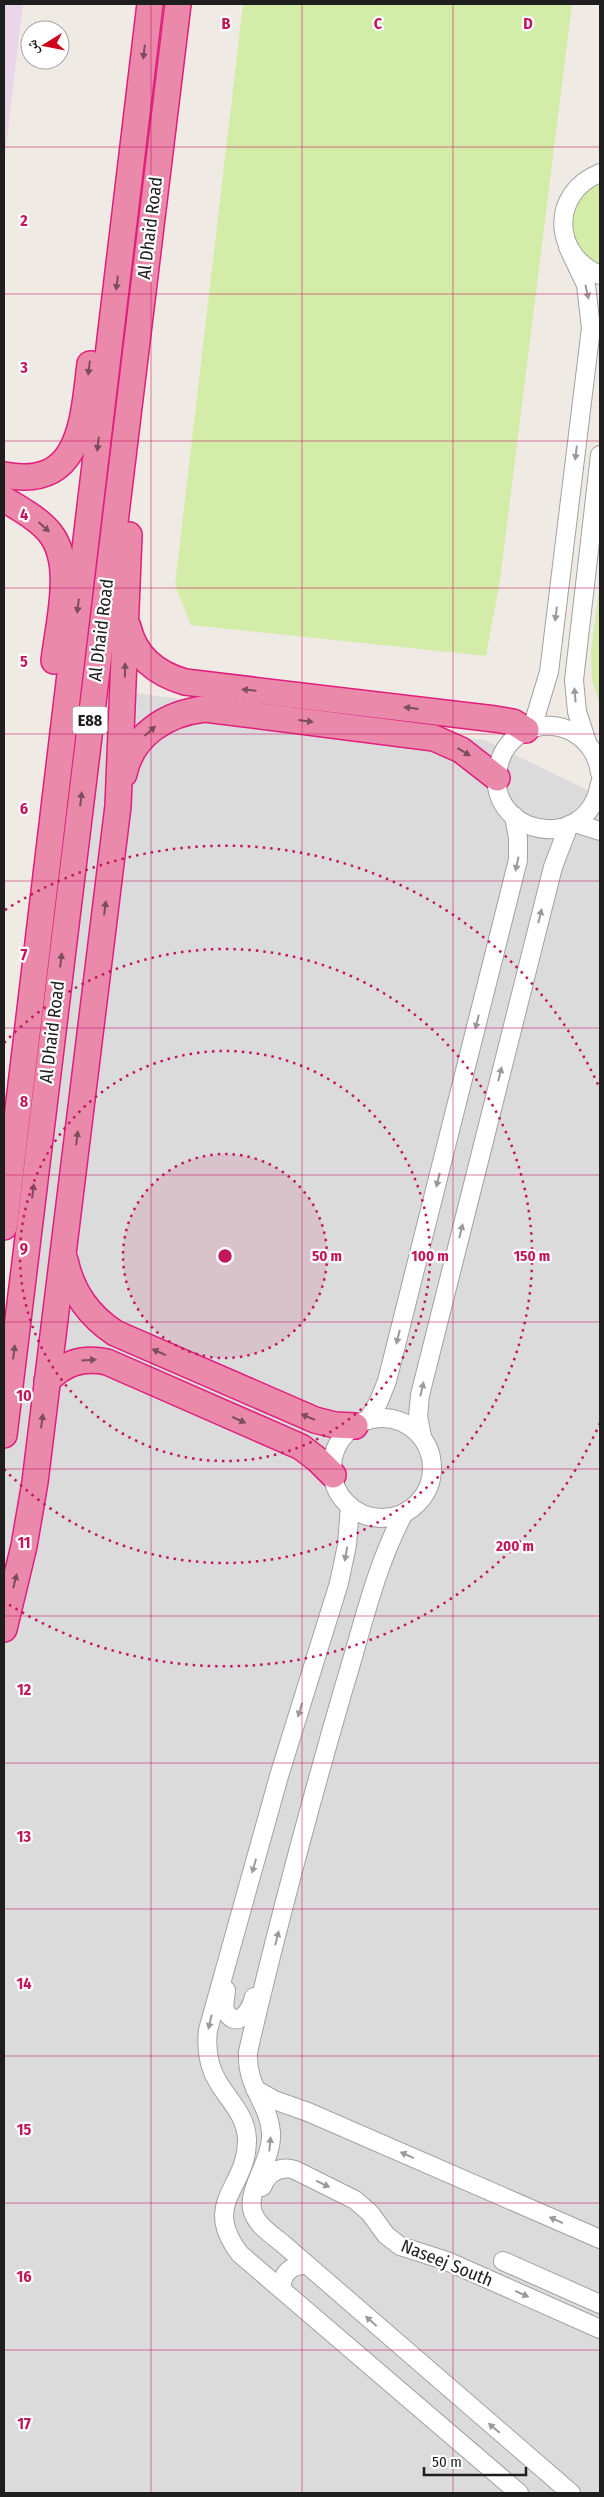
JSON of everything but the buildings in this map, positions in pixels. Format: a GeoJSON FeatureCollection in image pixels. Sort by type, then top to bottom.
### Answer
{"type":"FeatureCollection","features":[{"type":"Feature","properties":{"kind":"highway","name":"Al Dhaid Road"},"geometry":{"type":"LineString","coordinates":[[4,1227],[150,4]]}},
{"type":"Feature","properties":{"kind":"highway","name":"Al Dhaid Road"},"geometry":{"type":"LineString","coordinates":[[4,1436],[178,4]]}},
{"type":"Feature","properties":{"kind":"highway"},"geometry":{"type":"LineString","coordinates":[[4,475],[31,477],[44,473],[66,458],[77,442],[82,422],[103,261],[112,230],[126,203]]}},
{"type":"Feature","properties":{"kind":"highway"},"geometry":{"type":"LineString","coordinates":[[118,806],[131,507],[129,491],[121,466]]}},
{"type":"Feature","properties":{"kind":"highway"},"geometry":{"type":"LineString","coordinates":[[4,499],[23,510],[50,532],[64,562],[64,578],[50,708],[54,745],[60,762]]}},
{"type":"Feature","properties":{"kind":"highway"},"geometry":{"type":"LineString","coordinates":[[125,617],[130,636],[146,661],[171,678],[185,682],[496,718],[513,722],[529,729]]}},
{"type":"Feature","properties":{"kind":"highway"},"geometry":{"type":"LineString","coordinates":[[4,1629],[30,1514],[118,806],[125,770],[132,753],[142,738],[155,726],[170,717],[187,711],[205,709],[434,738],[462,750],[497,778]]}},
{"type":"Feature","properties":{"kind":"highway"},"geometry":{"type":"LineString","coordinates":[[63,1252],[70,1280],[84,1304],[102,1325],[115,1333],[315,1420],[334,1425],[362,1423]]}},
{"type":"Feature","properties":{"kind":"highway"},"geometry":{"type":"LineString","coordinates":[[47,1381],[64,1366],[74,1362],[86,1360],[107,1362],[301,1447],[333,1475]]}},
{"type":"Feature","properties":{"kind":"street"},"geometry":{"type":"LineString","coordinates":[[529,729],[549,672],[591,328],[590,305],[586,285],[568,247],[563,227],[568,201],[577,187],[595,175],[600,162]]}},
{"type":"Feature","properties":{"kind":"street"},"geometry":{"type":"LineString","coordinates":[[568,247],[577,260],[589,270],[600,275]]}},
{"type":"Feature","properties":{"kind":"street"},"geometry":{"type":"LineString","coordinates":[[599,766],[587,742],[577,712],[575,672],[600,455]]}},
{"type":"Feature","properties":{"kind":"street"},"geometry":{"type":"LineString","coordinates":[[587,742],[567,728],[549,726],[529,729],[512,740],[502,754],[497,778],[501,799],[514,816],[522,822],[540,829],[560,829],[572,824],[590,809],[595,801],[600,783]]}},
{"type":"Feature","properties":{"kind":"street"},"geometry":{"type":"LineString","coordinates":[[362,1423],[379,1401],[387,1381],[518,860],[518,838],[514,816]]}},
{"type":"Feature","properties":{"kind":"street"},"geometry":{"type":"LineString","coordinates":[[572,824],[600,831]]}},
{"type":"Feature","properties":{"kind":"street"},"geometry":{"type":"LineString","coordinates":[[571,2493],[257,2221],[252,2209],[253,2194],[266,2162],[271,2142],[266,2112],[253,2088],[248,2073],[248,2052],[312,1794],[378,1572],[404,1513],[424,1496],[432,1476],[431,1455],[422,1437],[418,1416],[420,1395],[552,867],[572,824]]}},
{"type":"Feature","properties":{"kind":"street"},"geometry":{"type":"LineString","coordinates":[[404,1513],[376,1518],[358,1512],[350,1506],[336,1486],[332,1463],[337,1447],[346,1433],[362,1423],[380,1418],[403,1422],[422,1437]]}},
{"type":"Feature","properties":{"kind":"street"},"geometry":{"type":"LineString","coordinates":[[350,1506],[347,1544],[339,1583],[279,1776],[207,2039],[208,2056],[213,2073],[239,2111],[246,2130],[246,2149],[224,2213],[224,2223],[228,2238],[240,2254],[519,2493]]}},
{"type":"Feature","properties":{"kind":"street"},"geometry":{"type":"LineString","coordinates":[[230,1953],[230,1973],[223,2004],[225,2011],[234,2018],[241,2018],[250,2011],[258,1984],[269,1967]]}},
{"type":"Feature","properties":{"kind":"street"},"geometry":{"type":"LineString","coordinates":[[253,2088],[274,2100],[318,2116],[600,2239]]}},
{"type":"Feature","properties":{"kind":"street","name":"Naseej South"},"geometry":{"type":"LineString","coordinates":[[282,2243],[262,2214],[259,2198],[269,2175],[277,2170],[286,2168],[295,2170],[355,2200],[370,2214],[386,2235],[400,2246],[447,2261],[600,2329]]}},
{"type":"Feature","properties":{"kind":"street"},"geometry":{"type":"LineString","coordinates":[[503,2261],[600,2304]]}},
{"type":"Feature","properties":{"kind":"street"},"geometry":{"type":"LineString","coordinates":[[282,2289],[286,2273],[295,2266],[307,2265]]}},
{"type":"Feature","properties":{"kind":"shaded area"},"geometry":{"type":"Polygon","coordinates":[[[4,4],[23,4],[20,20],[4,163],[4,4]]]}},
{"type":"Feature","properties":{"kind":"shaded area"},"geometry":{"type":"Polygon","coordinates":[[[83,686],[484,740],[600,796],[600,2493],[4,2493],[4,1345],[83,686]]]}},
{"type":"Feature","properties":{"kind":"green space"},"geometry":{"type":"Polygon","coordinates":[[[243,4],[572,4],[500,580],[486,656],[191,625],[175,585],[243,4]]]}},
{"type":"Feature","properties":{"kind":"green space"},"geometry":{"type":"Polygon","coordinates":[[[600,178],[600,264],[592,260],[578,246],[573,238],[569,220],[570,211],[575,199],[600,178]]]}},
{"type":"Feature","properties":{"kind":"green space"},"geometry":{"type":"Polygon","coordinates":[[[600,582],[600,706],[592,679],[591,652],[600,582]]]}}]}
